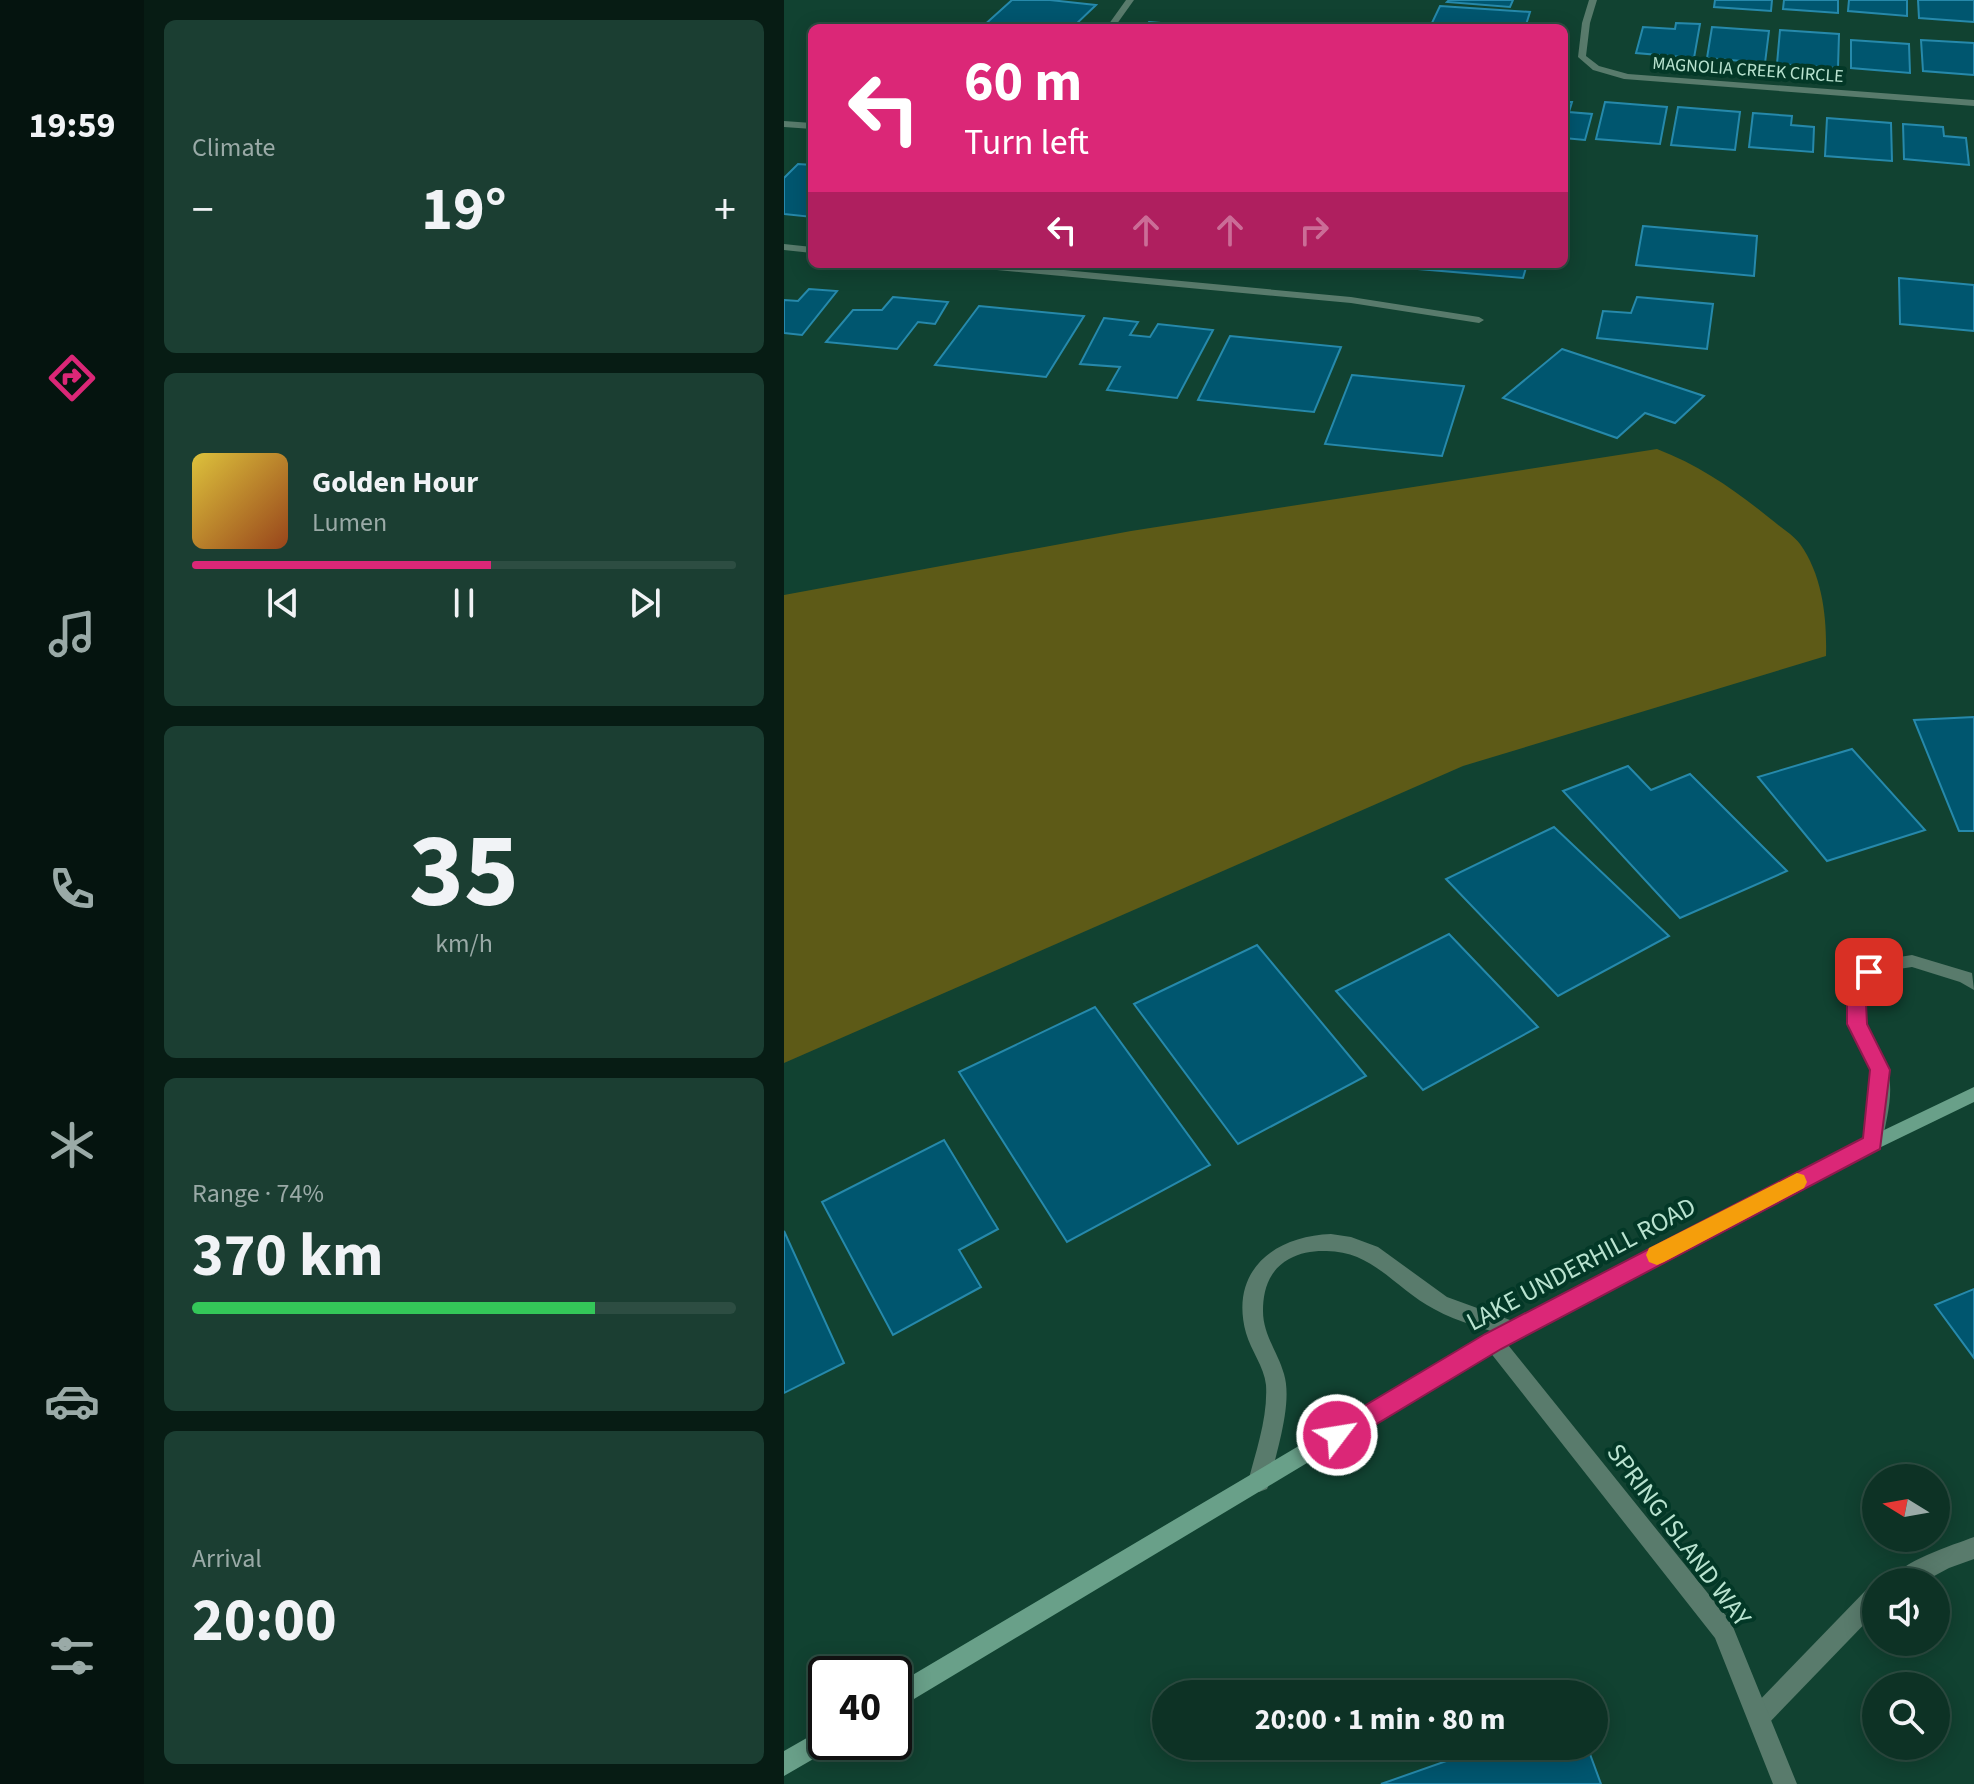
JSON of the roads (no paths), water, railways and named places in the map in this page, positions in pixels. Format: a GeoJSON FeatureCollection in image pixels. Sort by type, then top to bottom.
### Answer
{"type":"FeatureCollection","features":[{"type":"Feature","properties":{"kind":"street"},"geometry":{"type":"LineString","coordinates":[[1113,24],[1130,0]]}},
{"type":"Feature","properties":{"kind":"street","name":"MAGNOLIA CREEK CIRCLE"},"geometry":{"type":"LineString","coordinates":[[1593,0],[1586,23],[1582,57],[1596,68],[1627,77],[1974,103]]}},
{"type":"Feature","properties":{"kind":"street"},"geometry":{"type":"LineString","coordinates":[[784,124],[808,126]]}},
{"type":"Feature","properties":{"kind":"street"},"geometry":{"type":"LineString","coordinates":[[784,247],[808,250]]}},
{"type":"Feature","properties":{"kind":"street"},"geometry":{"type":"LineString","coordinates":[[1008,268],[1351,300],[1479,320]]}},
{"type":"Feature","properties":{"kind":"street"},"geometry":{"type":"LineString","coordinates":[[1873,1143],[1880,1070],[1857,1024],[1856,1003],[1860,987],[1869,972],[1874,966],[1912,961],[1966,977],[1974,984]]}},
{"type":"Feature","properties":{"kind":"street","name":"LAKE UNDERHILL ROAD"},"geometry":{"type":"LineString","coordinates":[[912,1688],[1493,1341],[1873,1143],[1974,1094]]}},
{"type":"Feature","properties":{"kind":"street"},"geometry":{"type":"LineString","coordinates":[[1259,1482],[1272,1423],[1276,1377],[1256,1339],[1252,1309],[1259,1277],[1277,1253],[1301,1244],[1349,1244],[1374,1254],[1441,1304],[1514,1330]]}},
{"type":"Feature","properties":{"kind":"street","name":"SPRING ISLAND WAY"},"geometry":{"type":"LineString","coordinates":[[1493,1341],[1723,1630],[1785,1784]]}},
{"type":"Feature","properties":{"kind":"street"},"geometry":{"type":"LineString","coordinates":[[1927,1568],[1974,1548]]}},
{"type":"Feature","properties":{"kind":"street"},"geometry":{"type":"LineString","coordinates":[[1759,1717],[1862,1610]]}},
{"type":"Feature","properties":{"kind":"street"},"geometry":{"type":"LineString","coordinates":[[784,1764],[808,1750]]}}]}
